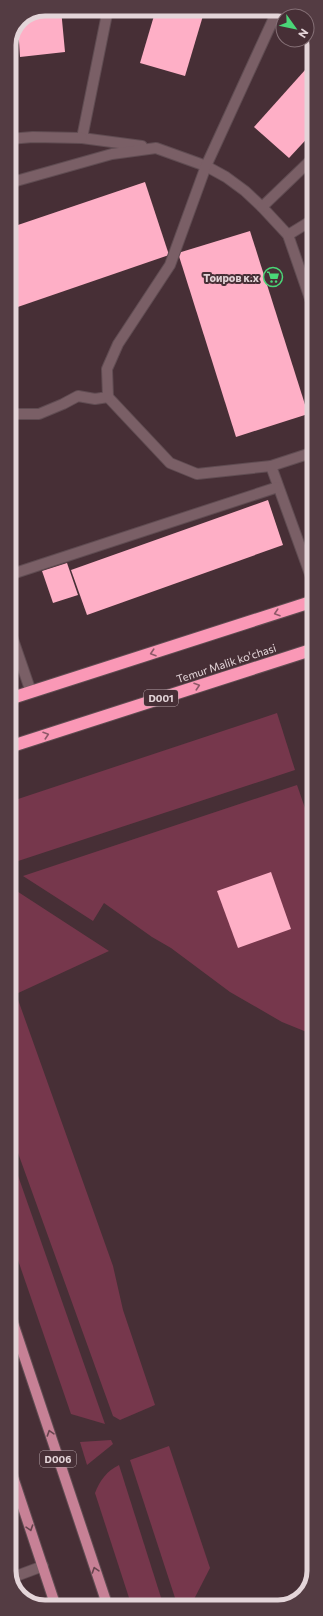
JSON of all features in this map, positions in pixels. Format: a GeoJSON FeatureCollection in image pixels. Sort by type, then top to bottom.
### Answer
{"type":"FeatureCollection","features":[{"type":"Feature","properties":{"kind":"highway"},"geometry":{"type":"LineString","coordinates":[[16,697],[307,603]]}},
{"type":"Feature","properties":{"kind":"highway","name":"Temur Malik ko'chasi"},"geometry":{"type":"LineString","coordinates":[[16,745],[307,651]]}},
{"type":"Feature","properties":{"kind":"main road","name":"D006"},"geometry":{"type":"LineString","coordinates":[[16,1332],[106,1600]]}},
{"type":"Feature","properties":{"kind":"main road"},"geometry":{"type":"LineString","coordinates":[[16,1485],[54,1600]]}},
{"type":"Feature","properties":{"kind":"lane"},"geometry":{"type":"LineString","coordinates":[[82,138],[107,16]]}},
{"type":"Feature","properties":{"kind":"lane"},"geometry":{"type":"LineString","coordinates":[[275,16],[206,166],[170,265],[118,344],[107,369],[108,397],[170,462],[197,474],[271,466],[307,454]]}},
{"type":"Feature","properties":{"kind":"lane"},"geometry":{"type":"LineString","coordinates":[[16,138],[33,137],[82,138],[156,148],[206,166],[226,177],[245,191],[288,235],[307,290]]}},
{"type":"Feature","properties":{"kind":"lane"},"geometry":{"type":"LineString","coordinates":[[16,181],[112,154],[156,148]]}},
{"type":"Feature","properties":{"kind":"lane"},"geometry":{"type":"LineString","coordinates":[[262,207],[307,164]]}},
{"type":"Feature","properties":{"kind":"lane"},"geometry":{"type":"LineString","coordinates":[[288,235],[307,223]]}},
{"type":"Feature","properties":{"kind":"lane"},"geometry":{"type":"LineString","coordinates":[[16,414],[39,414],[78,396],[95,398],[108,397]]}},
{"type":"Feature","properties":{"kind":"lane"},"geometry":{"type":"LineString","coordinates":[[271,466],[307,565]]}},
{"type":"Feature","properties":{"kind":"lane"},"geometry":{"type":"LineString","coordinates":[[16,573],[278,487]]}},
{"type":"Feature","properties":{"kind":"lane"},"geometry":{"type":"LineString","coordinates":[[16,648],[31,692]]}},
{"type":"Feature","properties":{"kind":"lane"},"geometry":{"type":"LineString","coordinates":[[16,1576],[43,1566]]}},
{"type":"Feature","properties":{"kind":"shaded area"},"geometry":{"type":"Polygon","coordinates":[[[277,713],[295,770],[16,862],[16,800],[277,713]]]}},
{"type":"Feature","properties":{"kind":"shaded area"},"geometry":{"type":"Polygon","coordinates":[[[297,785],[307,814],[307,1032],[282,1022],[230,992],[171,948],[152,937],[104,903],[93,921],[23,876],[297,785]]]}},
{"type":"Feature","properties":{"kind":"shaded area"},"geometry":{"type":"Polygon","coordinates":[[[16,891],[109,951],[16,994],[16,891]]]}},
{"type":"Feature","properties":{"kind":"shaded area"},"geometry":{"type":"Polygon","coordinates":[[[16,994],[113,1266],[123,1310],[155,1405],[120,1420],[113,1416],[16,1147],[16,994]]]}},
{"type":"Feature","properties":{"kind":"shaded area"},"geometry":{"type":"Polygon","coordinates":[[[16,1170],[105,1424],[71,1414],[16,1254],[16,1170]]]}},
{"type":"Feature","properties":{"kind":"shaded area"},"geometry":{"type":"Polygon","coordinates":[[[111,1440],[113,1444],[87,1465],[80,1442],[111,1440]]]}},
{"type":"Feature","properties":{"kind":"shaded area"},"geometry":{"type":"Polygon","coordinates":[[[169,1446],[210,1568],[194,1600],[176,1600],[130,1460],[169,1446]]]}},
{"type":"Feature","properties":{"kind":"shaded area"},"geometry":{"type":"Polygon","coordinates":[[[119,1465],[162,1600],[130,1600],[95,1493],[104,1476],[119,1465]]]}},
{"type":"Feature","properties":{"kind":"building"},"geometry":{"type":"Polygon","coordinates":[[[45,16],[62,16],[65,52],[20,57],[19,33],[29,21],[34,18],[45,16]]]}},
{"type":"Feature","properties":{"kind":"building"},"geometry":{"type":"Polygon","coordinates":[[[154,16],[203,16],[185,76],[140,63],[154,16]]]}},
{"type":"Feature","properties":{"kind":"building"},"geometry":{"type":"Polygon","coordinates":[[[307,68],[307,139],[289,158],[254,127],[307,68]]]}},
{"type":"Feature","properties":{"kind":"building"},"geometry":{"type":"Polygon","coordinates":[[[145,182],[169,255],[16,308],[16,226],[145,182]]]}},
{"type":"Feature","properties":{"kind":"building"},"geometry":{"type":"Polygon","coordinates":[[[250,231],[307,414],[236,437],[178,253],[250,231]]]}},
{"type":"Feature","properties":{"kind":"building"},"geometry":{"type":"Polygon","coordinates":[[[268,500],[283,545],[87,615],[71,570],[268,500]]]}},
{"type":"Feature","properties":{"kind":"building"},"geometry":{"type":"Polygon","coordinates":[[[67,563],[78,595],[53,603],[42,571],[67,563]]]}},
{"type":"Feature","properties":{"kind":"building"},"geometry":{"type":"Polygon","coordinates":[[[271,872],[291,929],[238,948],[217,891],[271,872]]]}},
{"type":"Feature","properties":{"kind":"place","name":"Тоиров к.х"},"geometry":{"type":"Point","coordinates":[273,277]}}]}
